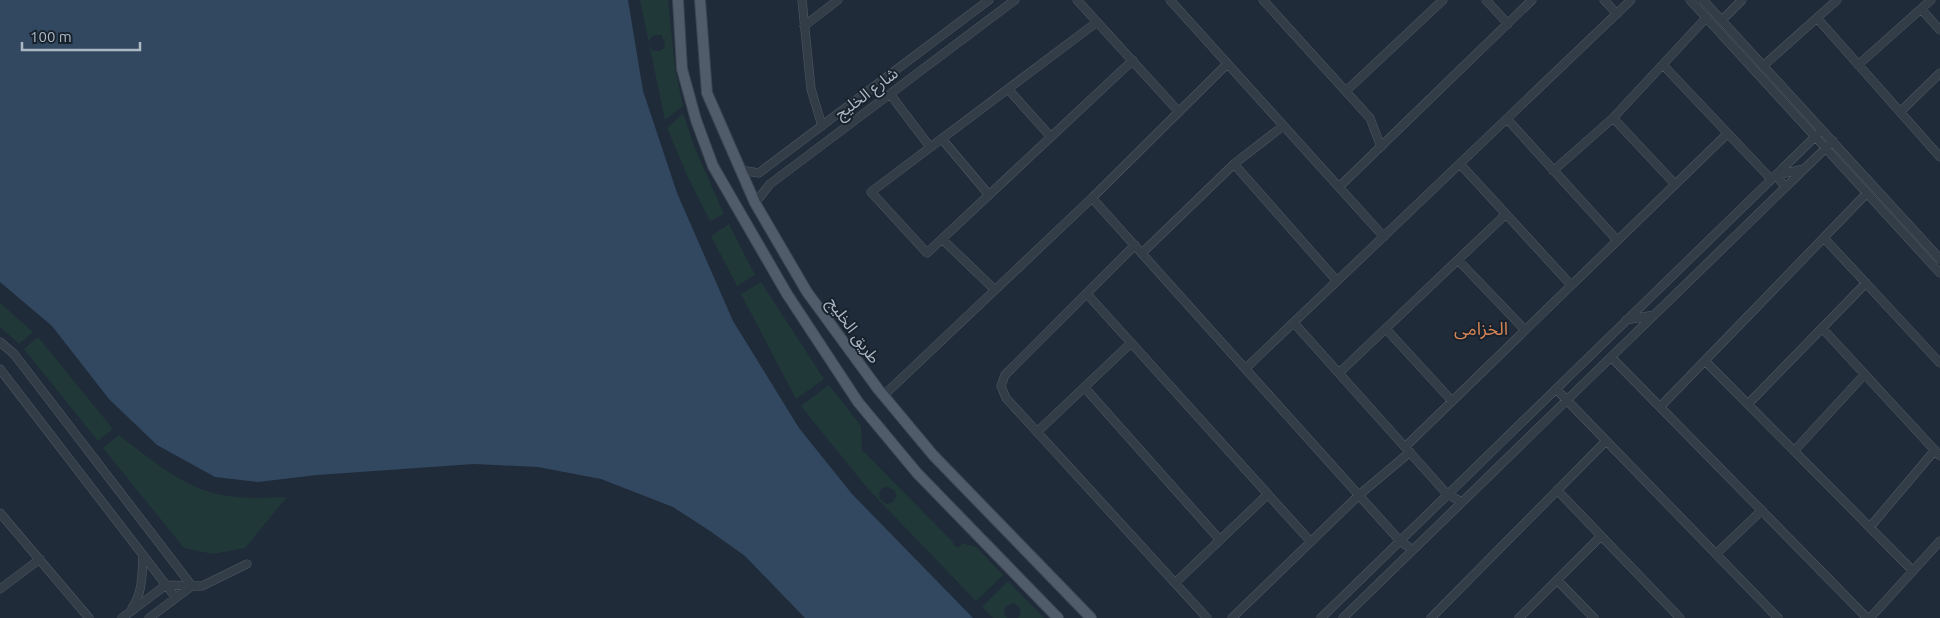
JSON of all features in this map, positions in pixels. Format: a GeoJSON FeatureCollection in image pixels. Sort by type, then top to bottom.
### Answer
{"type":"FeatureCollection","features":[{"type":"Feature","properties":{"kind":"main road"},"geometry":{"type":"LineString","coordinates":[[678,0],[682,69],[703,138],[718,173],[787,294],[858,402],[917,473],[1058,618]]}},
{"type":"Feature","properties":{"kind":"main road","name":"طريق الخليج"},"geometry":{"type":"LineString","coordinates":[[700,0],[707,93],[756,203],[807,292],[883,396],[933,455],[1091,618]]}},
{"type":"Feature","properties":{"kind":"street"},"geometry":{"type":"LineString","coordinates":[[802,0],[811,89],[822,126]]}},
{"type":"Feature","properties":{"kind":"street"},"geometry":{"type":"LineString","coordinates":[[804,26],[838,0]]}},
{"type":"Feature","properties":{"kind":"street","name":"شارع الخليج"},"geometry":{"type":"LineString","coordinates":[[740,170],[759,173],[989,0]]}},
{"type":"Feature","properties":{"kind":"street"},"geometry":{"type":"LineString","coordinates":[[756,203],[770,184],[1015,0]]}},
{"type":"Feature","properties":{"kind":"street"},"geometry":{"type":"LineString","coordinates":[[1077,0],[1179,112]]}},
{"type":"Feature","properties":{"kind":"street"},"geometry":{"type":"LineString","coordinates":[[1170,0],[1384,237]]}},
{"type":"Feature","properties":{"kind":"street"},"geometry":{"type":"LineString","coordinates":[[1263,0],[1370,118],[1381,147]]}},
{"type":"Feature","properties":{"kind":"street"},"geometry":{"type":"LineString","coordinates":[[1346,90],[1443,0]]}},
{"type":"Feature","properties":{"kind":"street"},"geometry":{"type":"LineString","coordinates":[[1486,0],[1508,24]]}},
{"type":"Feature","properties":{"kind":"street"},"geometry":{"type":"LineString","coordinates":[[1339,187],[1532,0]]}},
{"type":"Feature","properties":{"kind":"street"},"geometry":{"type":"LineString","coordinates":[[1604,0],[1617,14]]}},
{"type":"Feature","properties":{"kind":"street"},"geometry":{"type":"LineString","coordinates":[[1246,368],[1631,0]]}},
{"type":"Feature","properties":{"kind":"street"},"geometry":{"type":"LineString","coordinates":[[1690,0],[1940,273]]}},
{"type":"Feature","properties":{"kind":"street"},"geometry":{"type":"LineString","coordinates":[[1703,0],[1832,142],[1938,254]]}},
{"type":"Feature","properties":{"kind":"street"},"geometry":{"type":"LineString","coordinates":[[1722,20],[1742,0]]}},
{"type":"Feature","properties":{"kind":"street"},"geometry":{"type":"LineString","coordinates":[[1763,66],[1837,0]]}},
{"type":"Feature","properties":{"kind":"street"},"geometry":{"type":"LineString","coordinates":[[1858,65],[1931,0]]}},
{"type":"Feature","properties":{"kind":"street"},"geometry":{"type":"LineString","coordinates":[[1921,9],[1940,30]]}},
{"type":"Feature","properties":{"kind":"street"},"geometry":{"type":"LineString","coordinates":[[1552,170],[1613,118],[1706,18]]}},
{"type":"Feature","properties":{"kind":"street"},"geometry":{"type":"LineString","coordinates":[[1816,18],[1940,157]]}},
{"type":"Feature","properties":{"kind":"street"},"geometry":{"type":"LineString","coordinates":[[1097,22],[871,192],[927,253],[1132,60]]}},
{"type":"Feature","properties":{"kind":"street"},"geometry":{"type":"LineString","coordinates":[[883,396],[1092,198],[1227,64]]}},
{"type":"Feature","properties":{"kind":"street"},"geometry":{"type":"LineString","coordinates":[[1663,65],[1770,179]]}},
{"type":"Feature","properties":{"kind":"street"},"geometry":{"type":"LineString","coordinates":[[1900,112],[1940,73]]}},
{"type":"Feature","properties":{"kind":"street"},"geometry":{"type":"LineString","coordinates":[[1008,89],[1051,137]]}},
{"type":"Feature","properties":{"kind":"street"},"geometry":{"type":"LineString","coordinates":[[890,94],[930,148]]}},
{"type":"Feature","properties":{"kind":"street"},"geometry":{"type":"LineString","coordinates":[[1613,118],[1675,184]]}},
{"type":"Feature","properties":{"kind":"street"},"geometry":{"type":"LineString","coordinates":[[1507,119],[1617,240]]}},
{"type":"Feature","properties":{"kind":"street"},"geometry":{"type":"LineString","coordinates":[[1142,253],[1234,164],[1283,126]]}},
{"type":"Feature","properties":{"kind":"street"},"geometry":{"type":"LineString","coordinates":[[1320,618],[1822,130]]}},
{"type":"Feature","properties":{"kind":"street"},"geometry":{"type":"LineString","coordinates":[[1232,618],[1407,449],[1452,401],[1727,134]]}},
{"type":"Feature","properties":{"kind":"street"},"geometry":{"type":"LineString","coordinates":[[942,138],[989,195]]}},
{"type":"Feature","properties":{"kind":"street"},"geometry":{"type":"LineString","coordinates":[[1343,618],[1832,142]]}},
{"type":"Feature","properties":{"kind":"street"},"geometry":{"type":"LineString","coordinates":[[1234,164],[1338,281]]}},
{"type":"Feature","properties":{"kind":"street"},"geometry":{"type":"LineString","coordinates":[[1460,164],[1571,286]]}},
{"type":"Feature","properties":{"kind":"street"},"geometry":{"type":"LineString","coordinates":[[1785,187],[1776,175],[1804,169]]}},
{"type":"Feature","properties":{"kind":"street"},"geometry":{"type":"LineString","coordinates":[[1660,407],[1867,193]]}},
{"type":"Feature","properties":{"kind":"street"},"geometry":{"type":"LineString","coordinates":[[1092,198],[1400,541],[1413,550]]}},
{"type":"Feature","properties":{"kind":"street"},"geometry":{"type":"LineString","coordinates":[[1339,373],[1506,214]]}},
{"type":"Feature","properties":{"kind":"street"},"geometry":{"type":"LineString","coordinates":[[1824,238],[1940,363]]}},
{"type":"Feature","properties":{"kind":"street"},"geometry":{"type":"LineString","coordinates":[[942,239],[994,290]]}},
{"type":"Feature","properties":{"kind":"street"},"geometry":{"type":"LineString","coordinates":[[1135,245],[1005,375],[1001,386],[1006,398],[1207,618]]}},
{"type":"Feature","properties":{"kind":"street"},"geometry":{"type":"LineString","coordinates":[[1458,260],[1525,330]]}},
{"type":"Feature","properties":{"kind":"street"},"geometry":{"type":"LineString","coordinates":[[1748,404],[1866,283]]}},
{"type":"Feature","properties":{"kind":"street"},"geometry":{"type":"LineString","coordinates":[[1086,294],[1311,542]]}},
{"type":"Feature","properties":{"kind":"street"},"geometry":{"type":"LineString","coordinates":[[1626,320],[1654,315]]}},
{"type":"Feature","properties":{"kind":"street"},"geometry":{"type":"LineString","coordinates":[[1294,323],[1447,494],[1462,502]]}},
{"type":"Feature","properties":{"kind":"street"},"geometry":{"type":"LineString","coordinates":[[1822,328],[1937,453],[1870,527]]}},
{"type":"Feature","properties":{"kind":"street"},"geometry":{"type":"LineString","coordinates":[[1386,329],[1452,401]]}},
{"type":"Feature","properties":{"kind":"street"},"geometry":{"type":"LineString","coordinates":[[0,342],[14,354],[192,586]]}},
{"type":"Feature","properties":{"kind":"street"},"geometry":{"type":"LineString","coordinates":[[1037,432],[1131,342]]}},
{"type":"Feature","properties":{"kind":"street"},"geometry":{"type":"LineString","coordinates":[[1611,357],[1869,618],[1940,541]]}},
{"type":"Feature","properties":{"kind":"street"},"geometry":{"type":"LineString","coordinates":[[1705,361],[1913,571]]}},
{"type":"Feature","properties":{"kind":"street"},"geometry":{"type":"LineString","coordinates":[[0,369],[176,598]]}},
{"type":"Feature","properties":{"kind":"street"},"geometry":{"type":"LineString","coordinates":[[1794,451],[1865,374]]}},
{"type":"Feature","properties":{"kind":"street"},"geometry":{"type":"LineString","coordinates":[[1084,387],[1220,540]]}},
{"type":"Feature","properties":{"kind":"street"},"geometry":{"type":"LineString","coordinates":[[1556,389],[1778,618]]}},
{"type":"Feature","properties":{"kind":"street"},"geometry":{"type":"LineString","coordinates":[[1431,618],[1606,441]]}},
{"type":"Feature","properties":{"kind":"street"},"geometry":{"type":"LineString","coordinates":[[1557,490],[1680,618]]}},
{"type":"Feature","properties":{"kind":"street"},"geometry":{"type":"LineString","coordinates":[[1175,583],[1268,494]]}},
{"type":"Feature","properties":{"kind":"street"},"geometry":{"type":"LineString","coordinates":[[1716,554],[1762,510]]}},
{"type":"Feature","properties":{"kind":"street"},"geometry":{"type":"LineString","coordinates":[[0,512],[89,618]]}},
{"type":"Feature","properties":{"kind":"street"},"geometry":{"type":"LineString","coordinates":[[1519,618],[1601,536]]}},
{"type":"Feature","properties":{"kind":"street"},"geometry":{"type":"LineString","coordinates":[[125,616],[138,599],[142,585],[143,555]]}},
{"type":"Feature","properties":{"kind":"street"},"geometry":{"type":"LineString","coordinates":[[0,589],[40,559]]}},
{"type":"Feature","properties":{"kind":"street"},"geometry":{"type":"LineString","coordinates":[[125,616],[166,585],[202,586],[247,564]]}},
{"type":"Feature","properties":{"kind":"street"},"geometry":{"type":"LineString","coordinates":[[1557,580],[1594,618]]}},
{"type":"Feature","properties":{"kind":"street"},"geometry":{"type":"LineString","coordinates":[[149,618],[192,586]]}},
{"type":"Feature","properties":{"kind":"green space"},"geometry":{"type":"Polygon","coordinates":[[[640,0],[668,0],[675,68],[683,106],[665,120],[649,44],[640,0]],[[655,35],[650,38],[649,44],[653,51],[659,51],[664,48],[665,42],[661,35],[655,35]]]}},
{"type":"Feature","properties":{"kind":"green space"},"geometry":{"type":"Polygon","coordinates":[[[683,113],[694,146],[724,214],[710,221],[687,175],[667,128],[683,113]]]}},
{"type":"Feature","properties":{"kind":"green space"},"geometry":{"type":"Polygon","coordinates":[[[729,224],[755,275],[737,286],[711,236],[729,224]]]}},
{"type":"Feature","properties":{"kind":"green space"},"geometry":{"type":"Polygon","coordinates":[[[761,282],[824,379],[796,399],[741,294],[761,282]]]}},
{"type":"Feature","properties":{"kind":"green space"},"geometry":{"type":"Polygon","coordinates":[[[0,303],[33,332],[19,344],[0,327],[0,303]]]}},
{"type":"Feature","properties":{"kind":"green space"},"geometry":{"type":"Polygon","coordinates":[[[38,337],[113,429],[98,441],[24,349],[38,337]]]}},
{"type":"Feature","properties":{"kind":"green space"},"geometry":{"type":"Polygon","coordinates":[[[829,385],[861,426],[862,450],[953,542],[954,546],[960,547],[962,543],[976,547],[1003,575],[976,601],[868,489],[801,406],[829,385]],[[888,487],[882,488],[879,493],[880,499],[887,504],[893,502],[896,497],[895,491],[888,487]]]}},
{"type":"Feature","properties":{"kind":"green space"},"geometry":{"type":"Polygon","coordinates":[[[119,435],[167,471],[194,486],[222,495],[238,497],[287,497],[245,548],[213,554],[184,548],[103,448],[119,435]]]}},
{"type":"Feature","properties":{"kind":"green space"},"geometry":{"type":"Polygon","coordinates":[[[1008,581],[1044,618],[1018,618],[1021,614],[1020,608],[1013,603],[1005,607],[1004,613],[1007,618],[993,618],[982,607],[1008,581]]]}},
{"type":"Feature","properties":{"kind":"water"},"geometry":{"type":"Polygon","coordinates":[[[0,0],[628,0],[643,91],[677,193],[733,321],[799,428],[852,494],[973,618],[805,618],[745,556],[710,531],[673,507],[601,479],[538,467],[474,464],[317,475],[258,482],[215,477],[157,445],[109,399],[52,326],[0,282],[0,0]]]}},
{"type":"Feature","properties":{"kind":"district","name":"الخزامى"},"geometry":{"type":"Point","coordinates":[1481,328]}}]}
